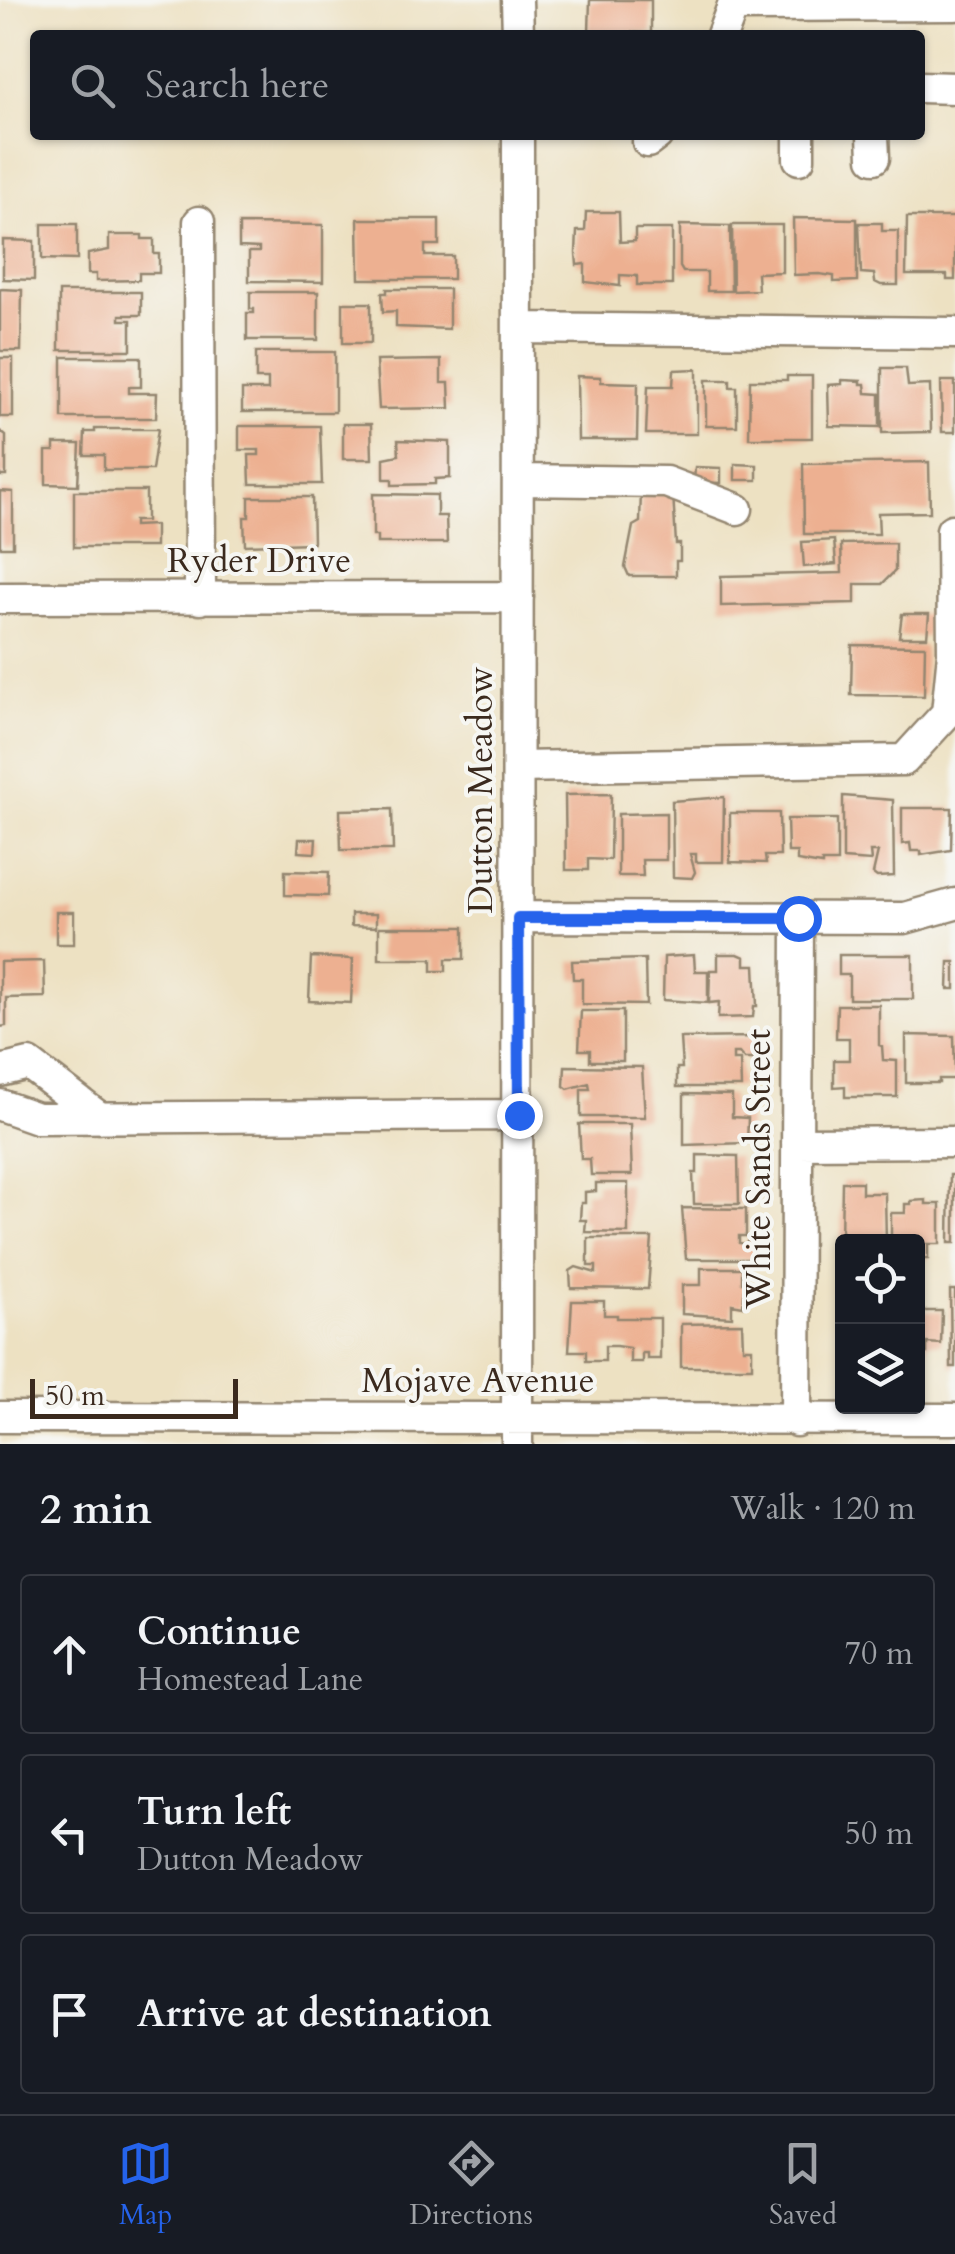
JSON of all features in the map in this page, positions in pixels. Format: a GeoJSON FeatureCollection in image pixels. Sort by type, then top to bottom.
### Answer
{"type":"FeatureCollection","features":[{"type":"Feature","properties":{"kind":"street"},"geometry":{"type":"LineString","coordinates":[[518,0],[518,30]]}},
{"type":"Feature","properties":{"kind":"street"},"geometry":{"type":"LineString","coordinates":[[724,30],[733,6],[955,5]]}},
{"type":"Feature","properties":{"kind":"street"},"geometry":{"type":"LineString","coordinates":[[925,87],[955,88]]}},
{"type":"Feature","properties":{"kind":"street","name":"Dutton Meadow"},"geometry":{"type":"LineString","coordinates":[[518,140],[518,1431]]}},
{"type":"Feature","properties":{"kind":"street"},"geometry":{"type":"LineString","coordinates":[[199,222],[200,599]]}},
{"type":"Feature","properties":{"kind":"street"},"geometry":{"type":"LineString","coordinates":[[518,328],[955,333]]}},
{"type":"Feature","properties":{"kind":"street"},"geometry":{"type":"LineString","coordinates":[[518,480],[666,482],[736,509]]}},
{"type":"Feature","properties":{"kind":"street"},"geometry":{"type":"LineString","coordinates":[[518,767],[904,760],[948,713],[953,653],[952,530]]}},
{"type":"Feature","properties":{"kind":"street","name":"Ryder Drive"},"geometry":{"type":"LineString","coordinates":[[0,598],[518,597]]}},
{"type":"Feature","properties":{"kind":"street"},"geometry":{"type":"LineString","coordinates":[[518,918],[905,918],[955,904]]}},
{"type":"Feature","properties":{"kind":"street","name":"White Sands Street"},"geometry":{"type":"LineString","coordinates":[[796,1421],[798,918]]}},
{"type":"Feature","properties":{"kind":"street"},"geometry":{"type":"LineString","coordinates":[[0,1071],[28,1064],[100,1118]]}},
{"type":"Feature","properties":{"kind":"street"},"geometry":{"type":"LineString","coordinates":[[0,1105],[37,1118],[519,1115]]}},
{"type":"Feature","properties":{"kind":"street"},"geometry":{"type":"LineString","coordinates":[[797,1143],[955,1142]]}},
{"type":"Feature","properties":{"kind":"street","name":"Mojave Avenue"},"geometry":{"type":"LineString","coordinates":[[0,1417],[294,1431],[518,1431],[955,1419]]}},
{"type":"Feature","properties":{"kind":"building"},"geometry":{"type":"Polygon","coordinates":[[[590,0],[651,0],[651,30],[589,30],[590,0]]]}},
{"type":"Feature","properties":{"kind":"building"},"geometry":{"type":"Polygon","coordinates":[[[586,212],[619,212],[620,242],[635,241],[635,229],[672,229],[672,285],[637,285],[637,276],[620,275],[620,286],[585,282],[585,264],[577,265],[576,253],[577,231],[585,231],[586,212]]]}},
{"type":"Feature","properties":{"kind":"building"},"geometry":{"type":"Polygon","coordinates":[[[907,217],[955,217],[955,280],[947,280],[947,275],[906,275],[907,217]]]}},
{"type":"Feature","properties":{"kind":"building"},"geometry":{"type":"Polygon","coordinates":[[[793,218],[857,219],[857,281],[834,282],[834,276],[819,274],[794,275],[793,218]]]}},
{"type":"Feature","properties":{"kind":"building"},"geometry":{"type":"Polygon","coordinates":[[[358,219],[439,219],[439,245],[425,245],[425,256],[453,256],[453,279],[359,279],[358,219]]]}},
{"type":"Feature","properties":{"kind":"building"},"geometry":{"type":"Polygon","coordinates":[[[859,223],[882,223],[882,231],[898,231],[898,285],[881,285],[875,282],[874,274],[861,273],[859,223]]]}},
{"type":"Feature","properties":{"kind":"building"},"geometry":{"type":"Polygon","coordinates":[[[42,224],[77,224],[77,260],[42,259],[42,224]]]}},
{"type":"Feature","properties":{"kind":"building"},"geometry":{"type":"Polygon","coordinates":[[[239,224],[323,225],[323,282],[249,281],[249,252],[259,252],[259,248],[239,247],[239,224]]]}},
{"type":"Feature","properties":{"kind":"building"},"geometry":{"type":"Polygon","coordinates":[[[680,225],[730,226],[731,291],[707,291],[707,272],[683,272],[680,225]]]}},
{"type":"Feature","properties":{"kind":"building"},"geometry":{"type":"Polygon","coordinates":[[[732,225],[782,225],[782,272],[757,273],[758,290],[733,291],[732,225]]]}},
{"type":"Feature","properties":{"kind":"building"},"geometry":{"type":"Polygon","coordinates":[[[109,235],[154,239],[159,273],[139,273],[139,280],[96,281],[96,274],[88,274],[88,254],[109,250],[109,235]]]}},
{"type":"Feature","properties":{"kind":"building"},"geometry":{"type":"Polygon","coordinates":[[[3,240],[34,241],[34,280],[3,279],[3,240]]]}},
{"type":"Feature","properties":{"kind":"building"},"geometry":{"type":"Polygon","coordinates":[[[0,289],[22,290],[21,351],[0,351],[0,289]]]}},
{"type":"Feature","properties":{"kind":"building"},"geometry":{"type":"Polygon","coordinates":[[[387,289],[449,289],[449,329],[396,327],[396,311],[383,312],[382,293],[387,293],[387,289]]]}},
{"type":"Feature","properties":{"kind":"building"},"geometry":{"type":"Polygon","coordinates":[[[59,292],[141,292],[141,315],[120,315],[120,320],[131,320],[131,350],[59,350],[59,292]]]}},
{"type":"Feature","properties":{"kind":"building"},"geometry":{"type":"Polygon","coordinates":[[[250,292],[318,292],[318,340],[247,340],[247,313],[254,313],[250,309],[250,292]]]}},
{"type":"Feature","properties":{"kind":"building"},"geometry":{"type":"Polygon","coordinates":[[[343,303],[371,303],[371,343],[343,343],[343,303]]]}},
{"type":"Feature","properties":{"kind":"building"},"geometry":{"type":"Polygon","coordinates":[[[256,352],[335,352],[335,412],[242,412],[242,390],[268,390],[268,379],[256,379],[256,352]]]}},
{"type":"Feature","properties":{"kind":"building"},"geometry":{"type":"Polygon","coordinates":[[[62,357],[141,357],[141,387],[129,387],[129,393],[157,393],[156,418],[62,418],[62,357]]]}},
{"type":"Feature","properties":{"kind":"building"},"geometry":{"type":"Polygon","coordinates":[[[0,358],[13,358],[13,417],[0,417],[0,358]]]}},
{"type":"Feature","properties":{"kind":"building"},"geometry":{"type":"Polygon","coordinates":[[[441,360],[441,383],[449,383],[450,408],[379,409],[376,361],[441,360]]]}},
{"type":"Feature","properties":{"kind":"building"},"geometry":{"type":"Polygon","coordinates":[[[882,368],[906,368],[908,386],[930,385],[931,432],[882,433],[882,368]]]}},
{"type":"Feature","properties":{"kind":"building"},"geometry":{"type":"Polygon","coordinates":[[[697,369],[697,434],[646,434],[648,386],[673,386],[674,370],[697,369]]]}},
{"type":"Feature","properties":{"kind":"building"},"geometry":{"type":"Polygon","coordinates":[[[577,376],[601,377],[601,382],[638,383],[637,440],[578,440],[577,376]]]}},
{"type":"Feature","properties":{"kind":"building"},"geometry":{"type":"Polygon","coordinates":[[[787,376],[812,376],[812,438],[749,438],[750,380],[787,380],[787,376]]]}},
{"type":"Feature","properties":{"kind":"building"},"geometry":{"type":"Polygon","coordinates":[[[706,380],[730,380],[730,387],[737,387],[737,426],[706,426],[706,380]]]}},
{"type":"Feature","properties":{"kind":"building"},"geometry":{"type":"Polygon","coordinates":[[[842,380],[861,381],[866,393],[880,394],[880,427],[829,426],[828,385],[842,384],[842,380]]]}},
{"type":"Feature","properties":{"kind":"building"},"geometry":{"type":"Polygon","coordinates":[[[941,381],[955,381],[955,432],[942,432],[941,381]]]}},
{"type":"Feature","properties":{"kind":"building"},"geometry":{"type":"Polygon","coordinates":[[[343,424],[371,424],[372,459],[343,459],[343,424]]]}},
{"type":"Feature","properties":{"kind":"building"},"geometry":{"type":"Polygon","coordinates":[[[239,426],[320,426],[322,484],[250,484],[249,455],[259,455],[259,450],[239,450],[239,426]]]}},
{"type":"Feature","properties":{"kind":"building"},"geometry":{"type":"Polygon","coordinates":[[[158,429],[152,470],[104,470],[104,455],[84,455],[85,432],[158,429]]]}},
{"type":"Feature","properties":{"kind":"building"},"geometry":{"type":"Polygon","coordinates":[[[0,431],[6,436],[6,476],[0,476],[0,431]]]}},
{"type":"Feature","properties":{"kind":"building"},"geometry":{"type":"Polygon","coordinates":[[[398,440],[450,442],[450,478],[435,479],[435,484],[392,485],[392,479],[384,479],[384,458],[399,455],[398,440]]]}},
{"type":"Feature","properties":{"kind":"building"},"geometry":{"type":"Polygon","coordinates":[[[54,444],[80,444],[78,485],[46,484],[46,451],[54,451],[54,444]]]}},
{"type":"Feature","properties":{"kind":"building"},"geometry":{"type":"Polygon","coordinates":[[[929,462],[930,512],[878,513],[879,534],[804,534],[803,464],[929,462]]]}},
{"type":"Feature","properties":{"kind":"building"},"geometry":{"type":"Polygon","coordinates":[[[735,464],[757,465],[757,480],[735,480],[735,464]]]}},
{"type":"Feature","properties":{"kind":"building"},"geometry":{"type":"Polygon","coordinates":[[[695,467],[721,468],[721,483],[694,482],[695,467]]]}},
{"type":"Feature","properties":{"kind":"building"},"geometry":{"type":"Polygon","coordinates":[[[0,491],[13,492],[13,547],[0,547],[0,491]]]}},
{"type":"Feature","properties":{"kind":"building"},"geometry":{"type":"Polygon","coordinates":[[[74,491],[146,491],[146,521],[134,521],[134,526],[155,525],[155,547],[74,547],[74,491]]]}},
{"type":"Feature","properties":{"kind":"building"},"geometry":{"type":"Polygon","coordinates":[[[641,492],[673,493],[676,544],[680,544],[676,576],[629,576],[625,567],[633,526],[640,522],[641,492]]]}},
{"type":"Feature","properties":{"kind":"building"},"geometry":{"type":"Polygon","coordinates":[[[373,494],[437,495],[437,516],[446,516],[447,543],[377,543],[377,536],[373,536],[373,494]]]}},
{"type":"Feature","properties":{"kind":"building"},"geometry":{"type":"Polygon","coordinates":[[[249,497],[312,497],[313,543],[245,545],[244,517],[249,517],[249,497]]]}},
{"type":"Feature","properties":{"kind":"building"},"geometry":{"type":"Polygon","coordinates":[[[834,540],[836,564],[804,567],[802,542],[834,540]]]}},
{"type":"Feature","properties":{"kind":"building"},"geometry":{"type":"Polygon","coordinates":[[[895,543],[895,571],[882,584],[855,584],[855,603],[721,606],[721,576],[842,573],[841,544],[895,543]]]}},
{"type":"Feature","properties":{"kind":"building"},"geometry":{"type":"Polygon","coordinates":[[[902,614],[929,614],[927,637],[899,637],[902,614]]]}},
{"type":"Feature","properties":{"kind":"building"},"geometry":{"type":"Polygon","coordinates":[[[852,645],[925,646],[924,696],[851,695],[852,645]]]}},
{"type":"Feature","properties":{"kind":"building"},"geometry":{"type":"Polygon","coordinates":[[[611,794],[610,860],[588,859],[588,870],[566,870],[565,795],[611,794]]]}},
{"type":"Feature","properties":{"kind":"building"},"geometry":{"type":"Polygon","coordinates":[[[843,796],[893,800],[894,876],[873,874],[878,852],[870,852],[871,861],[843,859],[843,796]]]}},
{"type":"Feature","properties":{"kind":"building"},"geometry":{"type":"Polygon","coordinates":[[[724,797],[723,862],[696,862],[696,854],[690,854],[695,872],[692,878],[673,877],[672,801],[724,797]]]}},
{"type":"Feature","properties":{"kind":"building"},"geometry":{"type":"Polygon","coordinates":[[[902,808],[952,808],[951,850],[921,855],[921,851],[911,851],[910,843],[902,844],[902,808]]]}},
{"type":"Feature","properties":{"kind":"building"},"geometry":{"type":"Polygon","coordinates":[[[392,809],[393,850],[341,850],[340,810],[392,809]]]}},
{"type":"Feature","properties":{"kind":"building"},"geometry":{"type":"Polygon","coordinates":[[[666,813],[666,860],[642,860],[643,876],[618,876],[618,814],[666,813]]]}},
{"type":"Feature","properties":{"kind":"building"},"geometry":{"type":"Polygon","coordinates":[[[730,813],[779,813],[780,856],[765,856],[766,863],[730,862],[730,813]]]}},
{"type":"Feature","properties":{"kind":"building"},"geometry":{"type":"Polygon","coordinates":[[[787,819],[837,819],[837,862],[822,865],[797,861],[797,852],[788,852],[787,819]]]}},
{"type":"Feature","properties":{"kind":"building"},"geometry":{"type":"Polygon","coordinates":[[[299,839],[316,839],[315,853],[298,852],[299,839]]]}},
{"type":"Feature","properties":{"kind":"building"},"geometry":{"type":"Polygon","coordinates":[[[285,871],[329,872],[328,896],[285,895],[285,871]]]}},
{"type":"Feature","properties":{"kind":"building"},"geometry":{"type":"Polygon","coordinates":[[[56,912],[74,912],[74,944],[56,944],[56,912]]]}},
{"type":"Feature","properties":{"kind":"building"},"geometry":{"type":"Polygon","coordinates":[[[351,914],[376,914],[376,927],[351,926],[351,914]]]}},
{"type":"Feature","properties":{"kind":"building"},"geometry":{"type":"Polygon","coordinates":[[[379,927],[464,927],[464,959],[446,959],[446,971],[432,971],[432,959],[379,959],[379,927]]]}},
{"type":"Feature","properties":{"kind":"building"},"geometry":{"type":"Polygon","coordinates":[[[718,954],[738,954],[745,957],[745,965],[755,965],[757,1006],[753,1017],[718,1018],[719,1002],[709,1003],[710,970],[718,970],[718,954]]]}},
{"type":"Feature","properties":{"kind":"building"},"geometry":{"type":"Polygon","coordinates":[[[694,955],[695,971],[708,971],[708,1003],[663,1000],[664,957],[694,955]]]}},
{"type":"Feature","properties":{"kind":"building"},"geometry":{"type":"Polygon","coordinates":[[[839,955],[913,955],[913,999],[849,999],[849,975],[839,975],[839,955]]]}},
{"type":"Feature","properties":{"kind":"building"},"geometry":{"type":"Polygon","coordinates":[[[311,957],[353,959],[351,1003],[309,1001],[311,957]]]}},
{"type":"Feature","properties":{"kind":"building"},"geometry":{"type":"Polygon","coordinates":[[[645,959],[646,1005],[582,1004],[582,979],[573,979],[572,961],[645,959]]]}},
{"type":"Feature","properties":{"kind":"building"},"geometry":{"type":"Polygon","coordinates":[[[44,961],[45,997],[6,998],[6,1026],[0,1027],[0,962],[44,961]]]}},
{"type":"Feature","properties":{"kind":"building"},"geometry":{"type":"Polygon","coordinates":[[[949,962],[955,962],[955,989],[948,989],[949,962]]]}},
{"type":"Feature","properties":{"kind":"building"},"geometry":{"type":"Polygon","coordinates":[[[837,1005],[879,1005],[879,1045],[883,1060],[897,1061],[897,1097],[845,1097],[845,1086],[834,1087],[834,1060],[849,1060],[849,1038],[836,1038],[837,1005]]]}},
{"type":"Feature","properties":{"kind":"building"},"geometry":{"type":"Polygon","coordinates":[[[581,1011],[623,1011],[623,1061],[590,1061],[590,1050],[579,1050],[581,1011]]]}},
{"type":"Feature","properties":{"kind":"building"},"geometry":{"type":"Polygon","coordinates":[[[906,1035],[954,1036],[955,1079],[906,1083],[906,1035]]]}},
{"type":"Feature","properties":{"kind":"building"},"geometry":{"type":"Polygon","coordinates":[[[756,1037],[757,1055],[753,1059],[733,1053],[733,1060],[740,1060],[741,1087],[677,1087],[677,1068],[682,1068],[680,1038],[756,1037]]]}},
{"type":"Feature","properties":{"kind":"building"},"geometry":{"type":"Polygon","coordinates":[[[565,1066],[642,1067],[645,1117],[581,1117],[581,1089],[590,1089],[589,1083],[568,1089],[564,1086],[565,1066]]]}},
{"type":"Feature","properties":{"kind":"building"},"geometry":{"type":"Polygon","coordinates":[[[684,1094],[732,1095],[732,1117],[748,1118],[747,1143],[684,1145],[684,1094]]]}},
{"type":"Feature","properties":{"kind":"building"},"geometry":{"type":"Polygon","coordinates":[[[579,1124],[630,1124],[632,1175],[591,1175],[590,1159],[581,1159],[579,1124]]]}},
{"type":"Feature","properties":{"kind":"building"},"geometry":{"type":"Polygon","coordinates":[[[697,1155],[738,1156],[739,1204],[694,1204],[697,1155]]]}},
{"type":"Feature","properties":{"kind":"building"},"geometry":{"type":"Polygon","coordinates":[[[950,1175],[955,1175],[955,1243],[949,1243],[950,1175]]]}},
{"type":"Feature","properties":{"kind":"building"},"geometry":{"type":"Polygon","coordinates":[[[842,1182],[862,1182],[862,1193],[885,1193],[886,1234],[841,1234],[842,1182]]]}},
{"type":"Feature","properties":{"kind":"building"},"geometry":{"type":"Polygon","coordinates":[[[596,1183],[628,1183],[628,1233],[585,1232],[586,1220],[580,1220],[581,1203],[585,1203],[585,1192],[596,1191],[596,1183]]]}},
{"type":"Feature","properties":{"kind":"building"},"geometry":{"type":"Polygon","coordinates":[[[905,1204],[940,1204],[940,1244],[928,1244],[928,1259],[925,1234],[891,1234],[891,1213],[905,1213],[905,1204]]]}},
{"type":"Feature","properties":{"kind":"building"},"geometry":{"type":"Polygon","coordinates":[[[682,1208],[746,1209],[746,1236],[739,1236],[739,1243],[746,1244],[749,1238],[759,1236],[763,1259],[686,1259],[682,1208]]]}},
{"type":"Feature","properties":{"kind":"building"},"geometry":{"type":"Polygon","coordinates":[[[588,1238],[652,1238],[648,1289],[571,1288],[570,1271],[576,1267],[596,1273],[596,1266],[588,1266],[588,1238]]]}},
{"type":"Feature","properties":{"kind":"building"},"geometry":{"type":"Polygon","coordinates":[[[701,1268],[742,1268],[743,1306],[732,1304],[732,1317],[682,1314],[682,1285],[701,1285],[701,1268]]]}},
{"type":"Feature","properties":{"kind":"building"},"geometry":{"type":"Polygon","coordinates":[[[950,1290],[955,1290],[955,1367],[951,1367],[950,1290]]]}},
{"type":"Feature","properties":{"kind":"building"},"geometry":{"type":"Polygon","coordinates":[[[572,1301],[604,1301],[604,1315],[617,1318],[660,1318],[660,1359],[647,1359],[647,1353],[642,1353],[642,1362],[630,1362],[630,1348],[616,1346],[605,1346],[605,1361],[586,1361],[586,1351],[569,1351],[572,1301]]]}},
{"type":"Feature","properties":{"kind":"building"},"geometry":{"type":"Polygon","coordinates":[[[925,1311],[942,1311],[941,1344],[927,1343],[927,1353],[925,1311]]]}},
{"type":"Feature","properties":{"kind":"building"},"geometry":{"type":"Polygon","coordinates":[[[742,1323],[743,1348],[752,1348],[752,1367],[681,1367],[681,1324],[742,1323]]]}},
{"type":"Feature","properties":{"kind":"route"},"geometry":{"type":"LineString","coordinates":[[519,1115],[518,918],[798,918]]}}]}
